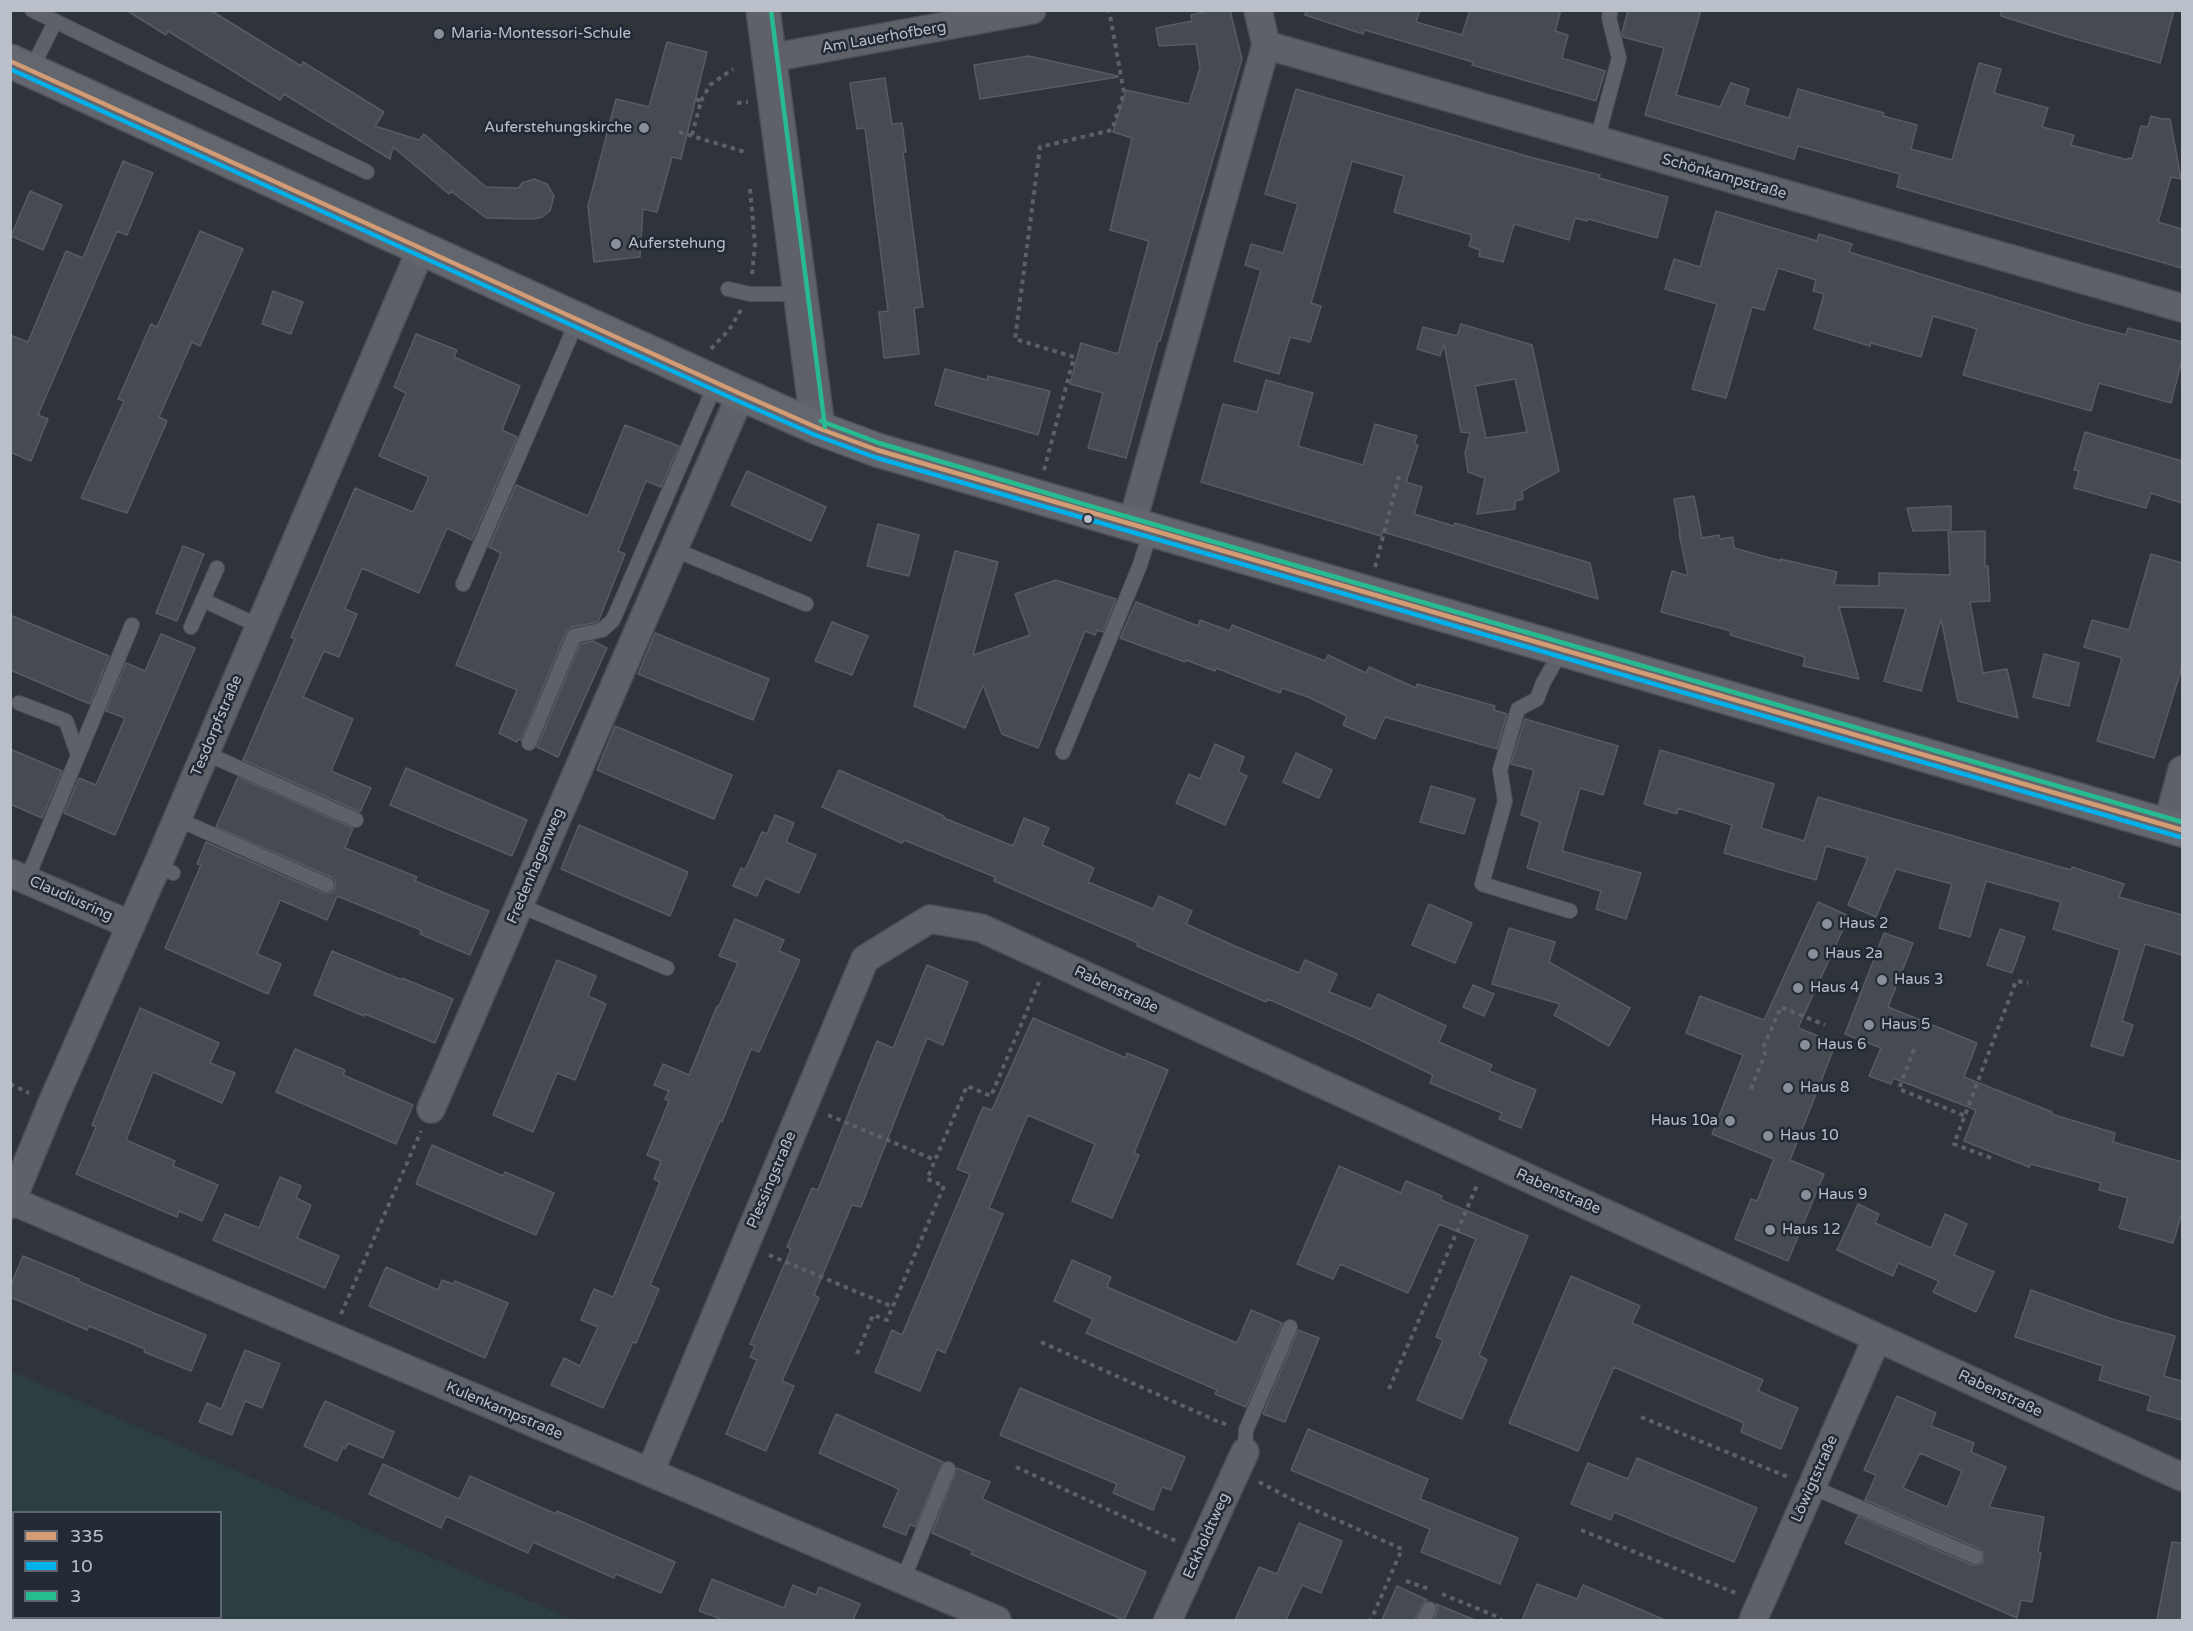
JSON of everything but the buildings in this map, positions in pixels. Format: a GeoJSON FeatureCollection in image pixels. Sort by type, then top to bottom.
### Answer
{"type":"FeatureCollection","features":[{"type":"Feature","properties":{"kind":"main road"},"geometry":{"type":"LineString","coordinates":[[21,65],[728,388],[818,428],[877,450],[2175,828]]}},
{"type":"Feature","properties":{"kind":"street"},"geometry":{"type":"LineString","coordinates":[[764,10],[818,428]]}},
{"type":"Feature","properties":{"kind":"street","name":"Am Lauerhofberg"},"geometry":{"type":"LineString","coordinates":[[770,58],[1032,10]]}},
{"type":"Feature","properties":{"kind":"street"},"geometry":{"type":"LineString","coordinates":[[1141,527],[1266,45],[1258,10]]}},
{"type":"Feature","properties":{"kind":"street","name":"Schönkampstraße"},"geometry":{"type":"LineString","coordinates":[[1266,45],[2182,308]]}},
{"type":"Feature","properties":{"kind":"street","name":"Tesdorpfstraße"},"geometry":{"type":"LineString","coordinates":[[11,1203],[52,1103],[131,926],[165,870],[177,819],[422,248]]}},
{"type":"Feature","properties":{"kind":"street","name":"Fredenhagenweg"},"geometry":{"type":"LineString","coordinates":[[431,1108],[674,549],[728,388]]}},
{"type":"Feature","properties":{"kind":"street"},"geometry":{"type":"LineString","coordinates":[[2175,828],[2182,770]]}},
{"type":"Feature","properties":{"kind":"street","name":"Claudiusring"},"geometry":{"type":"LineString","coordinates":[[19,876],[131,926]]}},
{"type":"Feature","properties":{"kind":"street","name":"Rabenstraße"},"geometry":{"type":"LineString","coordinates":[[930,919],[981,928],[2182,1477]]}},
{"type":"Feature","properties":{"kind":"street","name":"Plessingstraße"},"geometry":{"type":"LineString","coordinates":[[650,1473],[865,959],[930,919]]}},
{"type":"Feature","properties":{"kind":"street","name":"Kulenkampstraße"},"geometry":{"type":"LineString","coordinates":[[11,1203],[903,1581],[956,1612],[997,1620]]}},
{"type":"Feature","properties":{"kind":"street","name":"Löwigtstraße"},"geometry":{"type":"LineString","coordinates":[[1757,1612],[1877,1338]]}},
{"type":"Feature","properties":{"kind":"street","name":"Eckholdtweg"},"geometry":{"type":"LineString","coordinates":[[1168,1620],[1243,1451]]}},
{"type":"Feature","properties":{"kind":"lane"},"geometry":{"type":"LineString","coordinates":[[32,10],[367,172]]}},
{"type":"Feature","properties":{"kind":"lane"},"geometry":{"type":"LineString","coordinates":[[1597,140],[1619,58],[1609,18],[1611,10]]}},
{"type":"Feature","properties":{"kind":"lane"},"geometry":{"type":"LineString","coordinates":[[21,65],[55,22]]}},
{"type":"Feature","properties":{"kind":"lane"},"geometry":{"type":"LineString","coordinates":[[728,289],[750,294],[799,294]]}},
{"type":"Feature","properties":{"kind":"lane"},"geometry":{"type":"LineString","coordinates":[[463,584],[578,319]]}},
{"type":"Feature","properties":{"kind":"lane"},"geometry":{"type":"LineString","coordinates":[[529,743],[574,636],[602,630],[614,620],[728,388]]}},
{"type":"Feature","properties":{"kind":"lane"},"geometry":{"type":"LineString","coordinates":[[1063,752],[1140,565],[1141,527]]}},
{"type":"Feature","properties":{"kind":"lane"},"geometry":{"type":"LineString","coordinates":[[674,549],[806,604]]}},
{"type":"Feature","properties":{"kind":"lane"},"geometry":{"type":"LineString","coordinates":[[191,627],[217,568]]}},
{"type":"Feature","properties":{"kind":"lane"},"geometry":{"type":"LineString","coordinates":[[203,600],[259,626]]}},
{"type":"Feature","properties":{"kind":"lane"},"geometry":{"type":"LineString","coordinates":[[19,876],[78,755],[132,625]]}},
{"type":"Feature","properties":{"kind":"lane"},"geometry":{"type":"LineString","coordinates":[[1562,650],[1543,683],[1537,699],[1518,709],[1500,770],[1505,801],[1482,884],[1570,912]]}},
{"type":"Feature","properties":{"kind":"lane"},"geometry":{"type":"LineString","coordinates":[[19,703],[66,721],[78,755]]}},
{"type":"Feature","properties":{"kind":"lane"},"geometry":{"type":"LineString","coordinates":[[205,753],[356,820]]}},
{"type":"Feature","properties":{"kind":"lane"},"geometry":{"type":"LineString","coordinates":[[177,819],[327,885]]}},
{"type":"Feature","properties":{"kind":"lane"},"geometry":{"type":"LineString","coordinates":[[519,905],[667,968]]}},
{"type":"Feature","properties":{"kind":"lane"},"geometry":{"type":"LineString","coordinates":[[1243,1451],[1290,1327]]}},
{"type":"Feature","properties":{"kind":"lane"},"geometry":{"type":"LineString","coordinates":[[903,1581],[948,1469]]}},
{"type":"Feature","properties":{"kind":"lane"},"geometry":{"type":"LineString","coordinates":[[1812,1487],[1976,1557]]}},
{"type":"Feature","properties":{"kind":"path"},"geometry":{"type":"LineString","coordinates":[[1043,472],[1074,357],[1015,339],[1040,147],[1112,130],[1124,93],[1109,10]]}},
{"type":"Feature","properties":{"kind":"path"},"geometry":{"type":"LineString","coordinates":[[692,135],[701,101],[710,85],[733,69]]}},
{"type":"Feature","properties":{"kind":"path"},"geometry":{"type":"LineString","coordinates":[[695,99],[701,101]]}},
{"type":"Feature","properties":{"kind":"path"},"geometry":{"type":"LineString","coordinates":[[679,132],[745,152]]}},
{"type":"Feature","properties":{"kind":"path"},"geometry":{"type":"LineString","coordinates":[[714,151],[716,143]]}},
{"type":"Feature","properties":{"kind":"path"},"geometry":{"type":"LineString","coordinates":[[750,189],[755,244]]}},
{"type":"Feature","properties":{"kind":"path"},"geometry":{"type":"LineString","coordinates":[[1367,594],[1399,477]]}},
{"type":"Feature","properties":{"kind":"path"},"geometry":{"type":"LineString","coordinates":[[856,1354],[873,1315],[887,1320],[944,1186],[927,1179],[967,1086],[991,1096],[1049,959]]}},
{"type":"Feature","properties":{"kind":"path"},"geometry":{"type":"LineString","coordinates":[[1991,1158],[1954,1144],[2016,981],[2028,983]]}},
{"type":"Feature","properties":{"kind":"path"},"geometry":{"type":"LineString","coordinates":[[1751,1089],[1765,1054],[1763,1048],[1780,1007],[1825,1025]]}},
{"type":"Feature","properties":{"kind":"path"},"geometry":{"type":"LineString","coordinates":[[1914,1049],[1899,1089],[1965,1116]]}},
{"type":"Feature","properties":{"kind":"path"},"geometry":{"type":"LineString","coordinates":[[804,1105],[935,1160]]}},
{"type":"Feature","properties":{"kind":"path"},"geometry":{"type":"LineString","coordinates":[[331,1337],[431,1108]]}},
{"type":"Feature","properties":{"kind":"path"},"geometry":{"type":"LineString","coordinates":[[1389,1389],[1488,1160]]}},
{"type":"Feature","properties":{"kind":"path"},"geometry":{"type":"LineString","coordinates":[[745,1244],[893,1307]]}},
{"type":"Feature","properties":{"kind":"path"},"geometry":{"type":"LineString","coordinates":[[1041,1342],[1219,1422],[1243,1451],[1299,1503],[1402,1549],[1371,1620]]}},
{"type":"Feature","properties":{"kind":"path"},"geometry":{"type":"LineString","coordinates":[[1641,1417],[1812,1487]]}},
{"type":"Feature","properties":{"kind":"path"},"geometry":{"type":"LineString","coordinates":[[1016,1467],[1200,1552]]}},
{"type":"Feature","properties":{"kind":"path"},"geometry":{"type":"LineString","coordinates":[[1581,1530],[1757,1612]]}},
{"type":"Feature","properties":{"kind":"path"},"geometry":{"type":"LineString","coordinates":[[1406,1581],[1501,1620]]}},
{"type":"Feature","properties":{"kind":"shaded area"},"geometry":{"type":"Polygon","coordinates":[[[11,1371],[573,1620],[164,1620],[222,1619],[222,1511],[12,1511],[12,1619],[140,1619],[11,1620],[11,1371]]]}},
{"type":"Feature","properties":{"kind":"transit line","name":"3"},"geometry":{"type":"LineString","coordinates":[[771,10],[825,427]]}},
{"type":"Feature","properties":{"kind":"transit line","name":"335"},"geometry":{"type":"LineString","coordinates":[[10,61],[741,394],[818,428],[877,450],[2182,830]]}},
{"type":"Feature","properties":{"kind":"transit line","name":"10"},"geometry":{"type":"LineString","coordinates":[[10,69],[738,401],[815,435],[874,457],[2180,837]]}},
{"type":"Feature","properties":{"kind":"transit line","name":"3"},"geometry":{"type":"LineString","coordinates":[[821,421],[879,443],[1090,506],[2182,822]]}},
{"type":"Feature","properties":{"kind":"place","name":"Maria-Montessori-Schule"},"geometry":{"type":"Point","coordinates":[439,34]}},
{"type":"Feature","properties":{"kind":"place","name":"Auferstehungskirche"},"geometry":{"type":"Point","coordinates":[644,128]}},
{"type":"Feature","properties":{"kind":"place","name":"Auferstehung"},"geometry":{"type":"Point","coordinates":[616,244]}},
{"type":"Feature","properties":{"kind":"place","name":"Haus 2"},"geometry":{"type":"Point","coordinates":[1827,924]}},
{"type":"Feature","properties":{"kind":"place","name":"Haus 2a"},"geometry":{"type":"Point","coordinates":[1813,954]}},
{"type":"Feature","properties":{"kind":"place","name":"Haus 3"},"geometry":{"type":"Point","coordinates":[1882,980]}},
{"type":"Feature","properties":{"kind":"place","name":"Haus 4"},"geometry":{"type":"Point","coordinates":[1798,988]}},
{"type":"Feature","properties":{"kind":"place","name":"Haus 5"},"geometry":{"type":"Point","coordinates":[1869,1025]}},
{"type":"Feature","properties":{"kind":"place","name":"Haus 6"},"geometry":{"type":"Point","coordinates":[1805,1045]}},
{"type":"Feature","properties":{"kind":"place","name":"Haus 8"},"geometry":{"type":"Point","coordinates":[1788,1088]}},
{"type":"Feature","properties":{"kind":"place","name":"Haus 10a"},"geometry":{"type":"Point","coordinates":[1730,1121]}},
{"type":"Feature","properties":{"kind":"place","name":"Haus 10"},"geometry":{"type":"Point","coordinates":[1768,1136]}},
{"type":"Feature","properties":{"kind":"place","name":"Haus 9"},"geometry":{"type":"Point","coordinates":[1806,1195]}},
{"type":"Feature","properties":{"kind":"place","name":"Haus 12"},"geometry":{"type":"Point","coordinates":[1770,1230]}}]}
